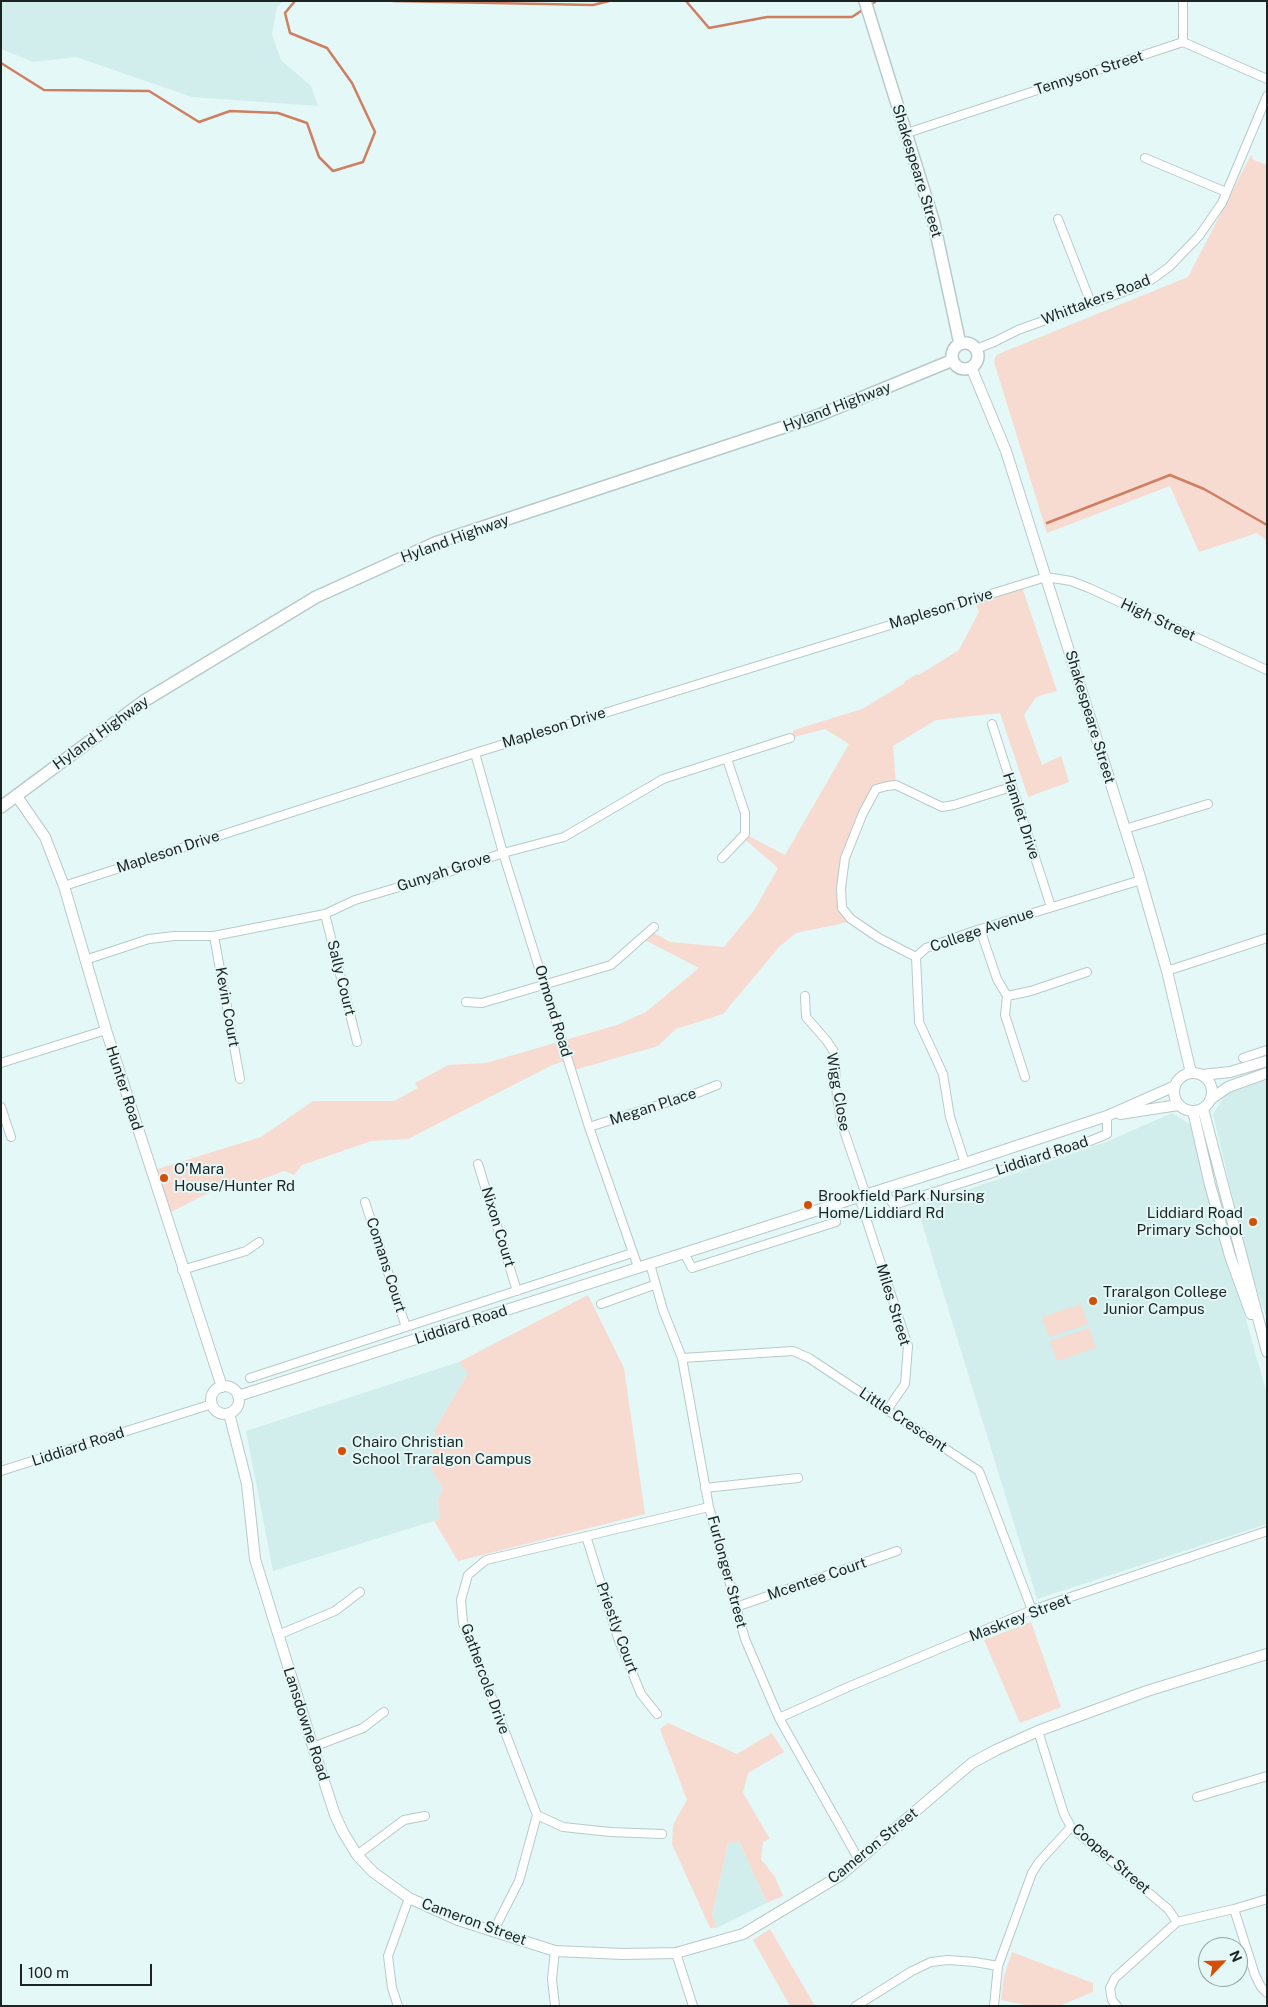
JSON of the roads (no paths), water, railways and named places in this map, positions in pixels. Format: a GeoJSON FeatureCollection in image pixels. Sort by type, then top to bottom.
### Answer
{"type":"FeatureCollection","features":[{"type":"Feature","properties":{"kind":"main road","name":"Shakespeare Street"},"geometry":{"type":"LineString","coordinates":[[865,1],[934,223],[960,344]]}},
{"type":"Feature","properties":{"kind":"main road"},"geometry":{"type":"LineString","coordinates":[[969,343],[976,349],[978,357],[971,367],[959,367],[953,360],[953,350],[960,344],[969,343]]}},
{"type":"Feature","properties":{"kind":"main road","name":"Hyland Highway"},"geometry":{"type":"LineString","coordinates":[[1,807],[144,701],[316,597],[435,543],[817,416],[953,360]]}},
{"type":"Feature","properties":{"kind":"street"},"geometry":{"type":"LineString","coordinates":[[1183,1],[1183,42],[1267,79]]}},
{"type":"Feature","properties":{"kind":"street","name":"Tennyson Street"},"geometry":{"type":"LineString","coordinates":[[907,133],[1183,42]]}},
{"type":"Feature","properties":{"kind":"street","name":"Whittakers Road"},"geometry":{"type":"LineString","coordinates":[[976,349],[1018,330],[1115,296],[1151,280],[1170,267],[1198,236],[1222,203],[1267,96]]}},
{"type":"Feature","properties":{"kind":"street"},"geometry":{"type":"LineString","coordinates":[[1145,158],[1226,192]]}},
{"type":"Feature","properties":{"kind":"street"},"geometry":{"type":"LineString","coordinates":[[1058,219],[1092,303]]}},
{"type":"Feature","properties":{"kind":"street","name":"Shakespeare Street"},"geometry":{"type":"LineString","coordinates":[[971,367],[1006,451],[1141,880],[1167,971],[1191,1073]]}},
{"type":"Feature","properties":{"kind":"street","name":"High Street"},"geometry":{"type":"LineString","coordinates":[[1046,577],[1071,581],[1089,588],[1267,670]]}},
{"type":"Feature","properties":{"kind":"street","name":"Mapleson Drive"},"geometry":{"type":"LineString","coordinates":[[64,886],[475,753],[1046,577]]}},
{"type":"Feature","properties":{"kind":"street","name":"Hamlet Drive"},"geometry":{"type":"LineString","coordinates":[[992,724],[1051,907]]}},
{"type":"Feature","properties":{"kind":"street","name":"Gunyah Grove"},"geometry":{"type":"LineString","coordinates":[[85,960],[148,939],[174,936],[214,936],[325,914],[355,900],[440,875],[503,853],[564,837],[663,779],[790,738]]}},
{"type":"Feature","properties":{"kind":"street","name":"Ormond Road"},"geometry":{"type":"LineString","coordinates":[[475,753],[503,853],[589,1127],[638,1267]]}},
{"type":"Feature","properties":{"kind":"street"},"geometry":{"type":"LineString","coordinates":[[722,858],[745,834],[745,814],[728,759]]}},
{"type":"Feature","properties":{"kind":"street"},"geometry":{"type":"LineString","coordinates":[[916,957],[879,938],[851,919],[842,908],[841,888],[845,858],[863,813],[876,789],[896,786],[942,807],[1011,787]]}},
{"type":"Feature","properties":{"kind":"street","name":"Hunter Road"},"geometry":{"type":"LineString","coordinates":[[16,795],[45,838],[64,886],[106,1030],[182,1270],[222,1386]]}},
{"type":"Feature","properties":{"kind":"street"},"geometry":{"type":"LineString","coordinates":[[1125,829],[1208,804]]}},
{"type":"Feature","properties":{"kind":"street","name":"College Avenue"},"geometry":{"type":"LineString","coordinates":[[965,1163],[950,1117],[943,1074],[919,1022],[916,957],[926,948],[980,929],[1141,880]]}},
{"type":"Feature","properties":{"kind":"street","name":"Sally Court"},"geometry":{"type":"LineString","coordinates":[[325,914],[357,1042]]}},
{"type":"Feature","properties":{"kind":"street"},"geometry":{"type":"LineString","coordinates":[[466,1002],[482,1003],[611,965],[654,928]]}},
{"type":"Feature","properties":{"kind":"street"},"geometry":{"type":"LineString","coordinates":[[980,929],[997,979],[1007,996],[1005,1016],[1025,1077]]}},
{"type":"Feature","properties":{"kind":"street","name":"Kevin Court"},"geometry":{"type":"LineString","coordinates":[[214,936],[240,1079]]}},
{"type":"Feature","properties":{"kind":"street"},"geometry":{"type":"LineString","coordinates":[[1167,971],[1267,938]]}},
{"type":"Feature","properties":{"kind":"street"},"geometry":{"type":"LineString","coordinates":[[1007,996],[1031,991],[1086,972]]}},
{"type":"Feature","properties":{"kind":"street","name":"Wigg Close"},"geometry":{"type":"LineString","coordinates":[[805,996],[806,1016],[834,1052],[837,1098],[842,1125],[862,1196]]}},
{"type":"Feature","properties":{"kind":"street"},"geometry":{"type":"LineString","coordinates":[[1,1063],[106,1030]]}},
{"type":"Feature","properties":{"kind":"street"},"geometry":{"type":"LineString","coordinates":[[1243,1058],[1267,1050]]}},
{"type":"Feature","properties":{"kind":"street"},"geometry":{"type":"LineString","coordinates":[[1267,1061],[1230,1072],[1202,1076],[1191,1073],[1182,1076],[1175,1086],[1175,1098],[1178,1105],[1184,1109],[1198,1110],[1211,1098],[1228,1087],[1267,1073]]}},
{"type":"Feature","properties":{"kind":"street"},"geometry":{"type":"LineString","coordinates":[[1202,1076],[1211,1086],[1211,1098]]}},
{"type":"Feature","properties":{"kind":"street","name":"Megan Place"},"geometry":{"type":"LineString","coordinates":[[589,1127],[718,1085]]}},
{"type":"Feature","properties":{"kind":"street","name":"Liddiard Road"},"geometry":{"type":"LineString","coordinates":[[238,1396],[965,1163],[1107,1116],[1175,1086]]}},
{"type":"Feature","properties":{"kind":"street","name":"Liddiard Road"},"geometry":{"type":"LineString","coordinates":[[1107,1116],[1178,1105]]}},
{"type":"Feature","properties":{"kind":"street"},"geometry":{"type":"LineString","coordinates":[[1,1107],[11,1137]]}},
{"type":"Feature","properties":{"kind":"street"},"geometry":{"type":"LineString","coordinates":[[1198,1110],[1210,1185],[1230,1256],[1266,1351]]}},
{"type":"Feature","properties":{"kind":"street","name":"Liddiard Road"},"geometry":{"type":"LineString","coordinates":[[882,1189],[894,1205],[1085,1143],[1107,1134],[1107,1116]]}},
{"type":"Feature","properties":{"kind":"street","name":"Nixon Court"},"geometry":{"type":"LineString","coordinates":[[478,1164],[517,1291]]}},
{"type":"Feature","properties":{"kind":"street","name":"Miles Street"},"geometry":{"type":"LineString","coordinates":[[862,1196],[908,1346],[905,1384],[887,1410]]}},
{"type":"Feature","properties":{"kind":"street","name":"Comans Court"},"geometry":{"type":"LineString","coordinates":[[365,1202],[406,1327]]}},
{"type":"Feature","properties":{"kind":"street"},"geometry":{"type":"LineString","coordinates":[[684,1253],[692,1268],[836,1222],[834,1205]]}},
{"type":"Feature","properties":{"kind":"street"},"geometry":{"type":"LineString","coordinates":[[182,1270],[246,1251],[259,1242]]}},
{"type":"Feature","properties":{"kind":"street","name":"Liddiard Road"},"geometry":{"type":"LineString","coordinates":[[250,1378],[632,1253]]}},
{"type":"Feature","properties":{"kind":"street","name":"Furlonger Street"},"geometry":{"type":"LineString","coordinates":[[650,1264],[654,1285],[682,1358],[709,1507],[745,1639],[779,1718],[859,1860]]}},
{"type":"Feature","properties":{"kind":"street"},"geometry":{"type":"LineString","coordinates":[[601,1304],[654,1285]]}},
{"type":"Feature","properties":{"kind":"street","name":"Little Crescent"},"geometry":{"type":"LineString","coordinates":[[682,1358],[793,1351],[809,1358],[979,1471],[1032,1610]]}},
{"type":"Feature","properties":{"kind":"street"},"geometry":{"type":"LineString","coordinates":[[222,1386],[230,1387],[238,1396],[236,1408],[229,1413],[221,1413],[212,1404],[212,1395],[222,1386]]}},
{"type":"Feature","properties":{"kind":"street","name":"Liddiard Road"},"geometry":{"type":"LineString","coordinates":[[1,1471],[212,1404]]}},
{"type":"Feature","properties":{"kind":"street","name":"Lansdowne Road"},"geometry":{"type":"LineString","coordinates":[[229,1413],[247,1484],[255,1559],[335,1815],[357,1855],[373,1872],[409,1898]]}},
{"type":"Feature","properties":{"kind":"street"},"geometry":{"type":"LineString","coordinates":[[705,1488],[798,1478]]}},
{"type":"Feature","properties":{"kind":"street","name":"Gathercole Drive"},"geometry":{"type":"LineString","coordinates":[[537,1815],[470,1646],[463,1623],[461,1600],[468,1575],[486,1560],[709,1507]]}},
{"type":"Feature","properties":{"kind":"street","name":"Maskrey Street"},"geometry":{"type":"LineString","coordinates":[[779,1718],[1032,1610],[1267,1531]]}},
{"type":"Feature","properties":{"kind":"street","name":"Priestly Court"},"geometry":{"type":"LineString","coordinates":[[586,1536],[618,1638],[641,1694],[657,1714]]}},
{"type":"Feature","properties":{"kind":"street","name":"Mcentee Court"},"geometry":{"type":"LineString","coordinates":[[736,1607],[897,1551]]}},
{"type":"Feature","properties":{"kind":"street"},"geometry":{"type":"LineString","coordinates":[[278,1635],[335,1611],[360,1592]]}},
{"type":"Feature","properties":{"kind":"street","name":"Cameron Street"},"geometry":{"type":"LineString","coordinates":[[409,1898],[458,1920],[555,1951],[623,1954],[676,1953],[743,1934],[841,1875],[972,1763],[996,1750],[1038,1731],[1147,1691],[1267,1654]]}},
{"type":"Feature","properties":{"kind":"street"},"geometry":{"type":"LineString","coordinates":[[313,1747],[363,1728],[384,1712]]}},
{"type":"Feature","properties":{"kind":"street","name":"Cooper Street"},"geometry":{"type":"LineString","coordinates":[[1038,1731],[1064,1814],[1071,1827],[1168,1909],[1177,1922]]}},
{"type":"Feature","properties":{"kind":"street"},"geometry":{"type":"LineString","coordinates":[[1197,1797],[1267,1776]]}},
{"type":"Feature","properties":{"kind":"street"},"geometry":{"type":"LineString","coordinates":[[493,1932],[519,1882],[537,1815],[563,1827],[610,1832],[662,1834]]}},
{"type":"Feature","properties":{"kind":"street"},"geometry":{"type":"LineString","coordinates":[[357,1855],[404,1820],[425,1816]]}},
{"type":"Feature","properties":{"kind":"street"},"geometry":{"type":"LineString","coordinates":[[994,2006],[998,1966],[1032,1873],[1039,1862],[1071,1827]]}},
{"type":"Feature","properties":{"kind":"street"},"geometry":{"type":"LineString","coordinates":[[398,2006],[392,1988],[388,1956],[409,1898]]}},
{"type":"Feature","properties":{"kind":"street"},"geometry":{"type":"LineString","coordinates":[[1117,2006],[1112,2000],[1110,1988],[1115,1978],[1177,1922],[1234,1909],[1267,1899]]}},
{"type":"Feature","properties":{"kind":"street"},"geometry":{"type":"LineString","coordinates":[[1234,1909],[1255,1975],[1261,1987],[1267,1993]]}},
{"type":"Feature","properties":{"kind":"street"},"geometry":{"type":"LineString","coordinates":[[555,1951],[552,1979],[555,2006]]}},
{"type":"Feature","properties":{"kind":"street"},"geometry":{"type":"LineString","coordinates":[[676,1953],[693,2006]]}},
{"type":"Feature","properties":{"kind":"street"},"geometry":{"type":"LineString","coordinates":[[856,2006],[912,1971],[931,1962],[948,1960],[998,1966]]}},
{"type":"Feature","properties":{"kind":"waterway"},"geometry":{"type":"LineString","coordinates":[[1,63],[44,90],[149,91],[199,122],[230,111],[278,113],[307,123],[319,157],[333,171],[363,162],[375,132],[352,83],[327,48],[290,33],[285,13],[295,1]]}},
{"type":"Feature","properties":{"kind":"waterway"},"geometry":{"type":"LineString","coordinates":[[393,1],[593,5],[609,1]]}},
{"type":"Feature","properties":{"kind":"waterway"},"geometry":{"type":"LineString","coordinates":[[686,1],[709,28],[767,17],[852,17],[864,9]]}},
{"type":"Feature","properties":{"kind":"waterway"},"geometry":{"type":"LineString","coordinates":[[869,6],[876,1]]}},
{"type":"Feature","properties":{"kind":"waterway"},"geometry":{"type":"LineString","coordinates":[[1047,523],[1170,475],[1204,489],[1267,525]]}},
{"type":"Feature","properties":{"kind":"place","name":"O'Mara House/Hunter Rd"},"geometry":{"type":"Point","coordinates":[164,1178]}},
{"type":"Feature","properties":{"kind":"place","name":"Brookfield Park Nursing Home/Liddiard Rd"},"geometry":{"type":"Point","coordinates":[808,1205]}},
{"type":"Feature","properties":{"kind":"place","name":"Liddiard Road Primary School"},"geometry":{"type":"Point","coordinates":[1253,1222]}},
{"type":"Feature","properties":{"kind":"place","name":"Traralgon College Junior Campus"},"geometry":{"type":"Point","coordinates":[1093,1301]}},
{"type":"Feature","properties":{"kind":"place","name":"Chairo Christian School Traralgon Campus"},"geometry":{"type":"Point","coordinates":[342,1451]}}]}
